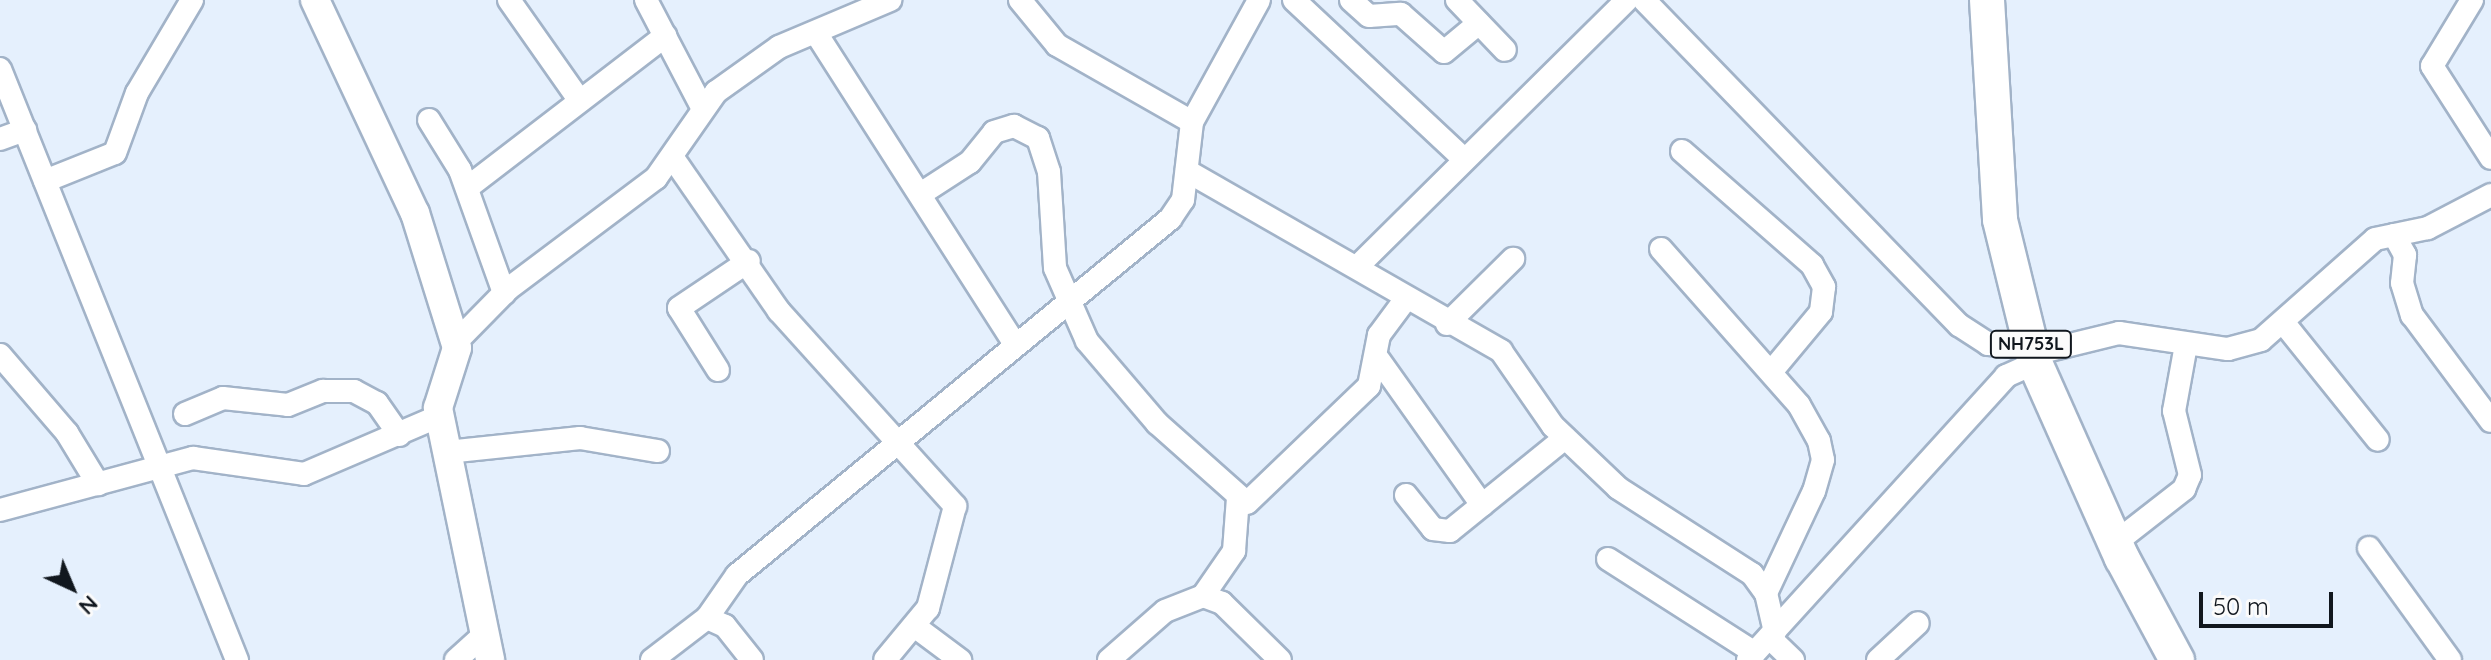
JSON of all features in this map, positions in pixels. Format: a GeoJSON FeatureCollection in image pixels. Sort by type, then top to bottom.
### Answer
{"type":"FeatureCollection","features":[{"type":"Feature","properties":{"kind":"highway","name":"NH753L"},"geometry":{"type":"LineString","coordinates":[[1987,0],[2000,220],[2033,355],[2115,543],[2177,660]]}},
{"type":"Feature","properties":{"kind":"main road"},"geometry":{"type":"LineString","coordinates":[[315,0],[415,213],[455,343],[439,416],[488,647]]}},
{"type":"Feature","properties":{"kind":"street"},"geometry":{"type":"LineString","coordinates":[[45,181],[115,153],[137,93],[192,0]]}},
{"type":"Feature","properties":{"kind":"street"},"geometry":{"type":"LineString","coordinates":[[509,0],[580,101]]}},
{"type":"Feature","properties":{"kind":"street"},"geometry":{"type":"LineString","coordinates":[[646,0],[701,105]]}},
{"type":"Feature","properties":{"kind":"street"},"geometry":{"type":"LineString","coordinates":[[455,343],[504,293],[673,158],[701,105],[779,47],[890,0]]}},
{"type":"Feature","properties":{"kind":"street"},"geometry":{"type":"LineString","coordinates":[[1020,0],[1057,45],[1192,122]]}},
{"type":"Feature","properties":{"kind":"street"},"geometry":{"type":"LineString","coordinates":[[652,660],[707,618],[737,575],[1013,341],[1170,219],[1183,200],[1192,122],[1259,0]]}},
{"type":"Feature","properties":{"kind":"street"},"geometry":{"type":"LineString","coordinates":[[1294,0],[1464,159]]}},
{"type":"Feature","properties":{"kind":"street"},"geometry":{"type":"LineString","coordinates":[[1351,0],[1369,16],[1401,14],[1444,52],[1479,23]]}},
{"type":"Feature","properties":{"kind":"street"},"geometry":{"type":"LineString","coordinates":[[1457,0],[1505,50]]}},
{"type":"Feature","properties":{"kind":"street"},"geometry":{"type":"LineString","coordinates":[[1360,264],[1627,0]]}},
{"type":"Feature","properties":{"kind":"street"},"geometry":{"type":"LineString","coordinates":[[1644,0],[1959,325],[1988,344],[2033,355]]}},
{"type":"Feature","properties":{"kind":"street"},"geometry":{"type":"LineString","coordinates":[[2472,0],[2432,66],[2491,158]]}},
{"type":"Feature","properties":{"kind":"street"},"geometry":{"type":"LineString","coordinates":[[816,33],[922,193],[1013,341]]}},
{"type":"Feature","properties":{"kind":"street"},"geometry":{"type":"LineString","coordinates":[[467,188],[665,36]]}},
{"type":"Feature","properties":{"kind":"street"},"geometry":{"type":"LineString","coordinates":[[0,69],[237,660]]}},
{"type":"Feature","properties":{"kind":"street"},"geometry":{"type":"LineString","coordinates":[[429,120],[467,188],[504,293]]}},
{"type":"Feature","properties":{"kind":"street"},"geometry":{"type":"LineString","coordinates":[[922,193],[970,162],[994,132],[1014,126],[1038,138],[1049,172],[1055,268],[1087,341],[1133,398],[1238,498],[1257,500],[1369,386],[1379,360],[1379,335],[1405,300]]}},
{"type":"Feature","properties":{"kind":"street"},"geometry":{"type":"LineString","coordinates":[[0,139],[25,130]]}},
{"type":"Feature","properties":{"kind":"street"},"geometry":{"type":"LineString","coordinates":[[1682,151],[1812,265],[1824,287],[1821,312],[1771,372]]}},
{"type":"Feature","properties":{"kind":"street"},"geometry":{"type":"LineString","coordinates":[[673,158],[749,261],[779,311],[955,506],[917,628],[885,660]]}},
{"type":"Feature","properties":{"kind":"street"},"geometry":{"type":"LineString","coordinates":[[1187,171],[1315,248],[1360,264],[1405,300],[1501,351],[1565,438],[1618,488],[1728,557],[1766,593]]}},
{"type":"Feature","properties":{"kind":"street"},"geometry":{"type":"LineString","coordinates":[[1762,646],[2006,376],[2033,355],[2119,333],[2228,349],[2261,340],[2375,239],[2428,228],[2491,195]]}},
{"type":"Feature","properties":{"kind":"street"},"geometry":{"type":"LineString","coordinates":[[2394,235],[2405,255],[2402,283],[2412,315],[2491,421]]}},
{"type":"Feature","properties":{"kind":"street"},"geometry":{"type":"LineString","coordinates":[[1661,249],[1799,405],[1823,460],[1766,593],[1762,646]]}},
{"type":"Feature","properties":{"kind":"street"},"geometry":{"type":"LineString","coordinates":[[1447,324],[1513,259]]}},
{"type":"Feature","properties":{"kind":"street"},"geometry":{"type":"LineString","coordinates":[[718,370],[679,308],[749,261]]}},
{"type":"Feature","properties":{"kind":"street"},"geometry":{"type":"LineString","coordinates":[[2283,322],[2378,440]]}},
{"type":"Feature","properties":{"kind":"street"},"geometry":{"type":"LineString","coordinates":[[2115,543],[2184,489],[2190,475],[2174,411],[2186,345]]}},
{"type":"Feature","properties":{"kind":"street"},"geometry":{"type":"LineString","coordinates":[[0,355],[67,433],[98,484]]}},
{"type":"Feature","properties":{"kind":"street"},"geometry":{"type":"LineString","coordinates":[[1379,360],[1482,505]]}},
{"type":"Feature","properties":{"kind":"street"},"geometry":{"type":"LineString","coordinates":[[185,414],[223,398],[288,405],[323,391],[354,391],[377,403],[399,435]]}},
{"type":"Feature","properties":{"kind":"street"},"geometry":{"type":"LineString","coordinates":[[0,510],[159,466],[218,458],[304,474],[439,416]]}},
{"type":"Feature","properties":{"kind":"street"},"geometry":{"type":"LineString","coordinates":[[447,452],[580,438],[658,451]]}},
{"type":"Feature","properties":{"kind":"street"},"geometry":{"type":"LineString","coordinates":[[1406,495],[1440,533],[1482,505],[1565,438]]}},
{"type":"Feature","properties":{"kind":"street"},"geometry":{"type":"LineString","coordinates":[[1109,660],[1165,611],[1203,596],[1234,551],[1238,498]]}},
{"type":"Feature","properties":{"kind":"street"},"geometry":{"type":"LineString","coordinates":[[2369,548],[2450,660]]}},
{"type":"Feature","properties":{"kind":"street"},"geometry":{"type":"LineString","coordinates":[[1608,559],[1762,646],[1793,660]]}},
{"type":"Feature","properties":{"kind":"street"},"geometry":{"type":"LineString","coordinates":[[1203,596],[1222,603],[1280,660]]}},
{"type":"Feature","properties":{"kind":"street"},"geometry":{"type":"LineString","coordinates":[[707,618],[725,626],[752,660]]}},
{"type":"Feature","properties":{"kind":"street"},"geometry":{"type":"LineString","coordinates":[[1878,660],[1918,623]]}},
{"type":"Feature","properties":{"kind":"street"},"geometry":{"type":"LineString","coordinates":[[917,628],[960,660]]}},
{"type":"Feature","properties":{"kind":"street"},"geometry":{"type":"LineString","coordinates":[[456,660],[488,647]]}}]}
